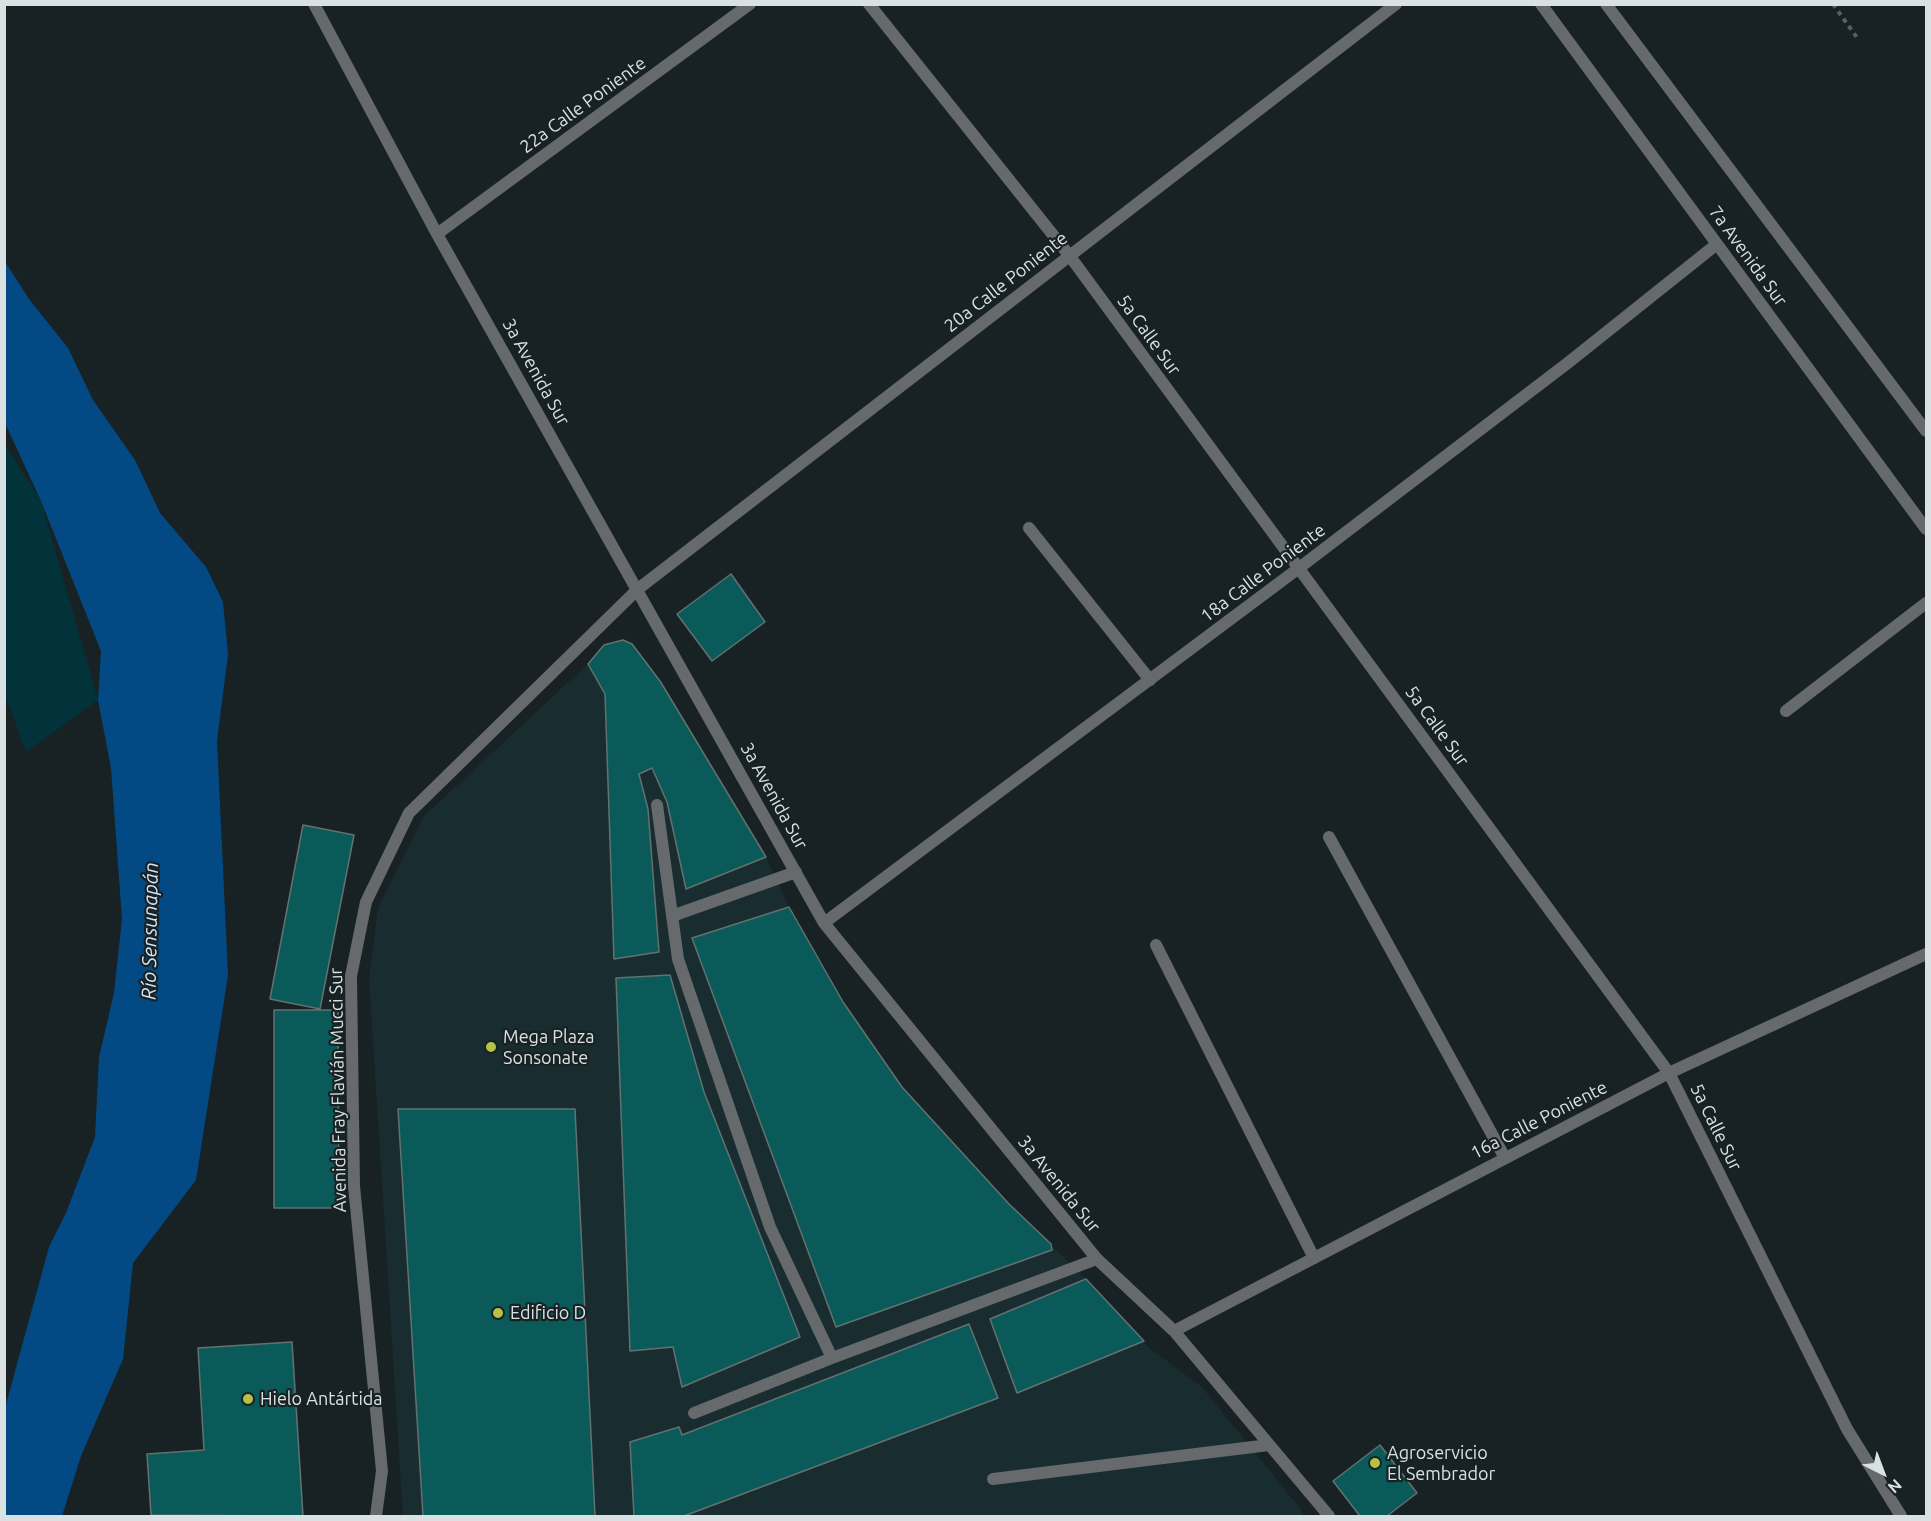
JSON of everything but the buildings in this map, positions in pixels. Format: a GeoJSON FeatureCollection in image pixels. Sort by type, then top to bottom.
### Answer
{"type":"FeatureCollection","features":[{"type":"Feature","properties":{"kind":"street","name":"3a Avenida Sur"},"geometry":{"type":"LineString","coordinates":[[314,4],[437,234],[824,923],[1096,1259],[1174,1331],[1329,1516]]}},
{"type":"Feature","properties":{"kind":"street","name":"22a Calle Poniente"},"geometry":{"type":"LineString","coordinates":[[437,234],[750,4]]}},
{"type":"Feature","properties":{"kind":"street","name":"5a Calle Sur"},"geometry":{"type":"LineString","coordinates":[[870,4],[1069,255],[1669,1073],[1846,1429],[1901,1516]]}},
{"type":"Feature","properties":{"kind":"street","name":"20a Calle Poniente"},"geometry":{"type":"LineString","coordinates":[[638,589],[1396,4]]}},
{"type":"Feature","properties":{"kind":"street","name":"7a Avenida Sur"},"geometry":{"type":"LineString","coordinates":[[1541,4],[1926,529]]}},
{"type":"Feature","properties":{"kind":"street","name":"7a Avenida Sur"},"geometry":{"type":"LineString","coordinates":[[1606,4],[1926,431]]}},
{"type":"Feature","properties":{"kind":"street","name":"18a Calle Poniente"},"geometry":{"type":"LineString","coordinates":[[824,923],[1299,568],[1569,362],[1717,244]]}},
{"type":"Feature","properties":{"kind":"street"},"geometry":{"type":"LineString","coordinates":[[1029,528],[1150,680]]}},
{"type":"Feature","properties":{"kind":"street","name":"Avenida Fray Flavián Mucci Sur"},"geometry":{"type":"LineString","coordinates":[[376,1516],[382,1471],[354,1186],[351,976],[366,902],[409,813],[638,589]]}},
{"type":"Feature","properties":{"kind":"street"},"geometry":{"type":"LineString","coordinates":[[1786,711],[1926,603]]}},
{"type":"Feature","properties":{"kind":"street"},"geometry":{"type":"LineString","coordinates":[[657,805],[678,958],[770,1227],[832,1358]]}},
{"type":"Feature","properties":{"kind":"street"},"geometry":{"type":"LineString","coordinates":[[1329,837],[1505,1158]]}},
{"type":"Feature","properties":{"kind":"street"},"geometry":{"type":"LineString","coordinates":[[672,916],[796,872]]}},
{"type":"Feature","properties":{"kind":"street"},"geometry":{"type":"LineString","coordinates":[[1156,945],[1314,1258]]}},
{"type":"Feature","properties":{"kind":"street","name":"16a Calle Poniente"},"geometry":{"type":"LineString","coordinates":[[1174,1331],[1669,1073],[1926,954]]}},
{"type":"Feature","properties":{"kind":"street"},"geometry":{"type":"LineString","coordinates":[[694,1413],[832,1358],[1096,1259]]}},
{"type":"Feature","properties":{"kind":"street"},"geometry":{"type":"LineString","coordinates":[[993,1479],[1269,1445]]}},
{"type":"Feature","properties":{"kind":"path"},"geometry":{"type":"LineString","coordinates":[[1833,4],[1858,39]]}},
{"type":"Feature","properties":{"kind":"shaded area"},"geometry":{"type":"Polygon","coordinates":[[[5,444],[41,501],[98,700],[26,752],[5,695],[5,444]]]}},
{"type":"Feature","properties":{"kind":"shaded area"},"geometry":{"type":"Polygon","coordinates":[[[623,640],[766,857],[789,907],[843,1002],[902,1087],[1009,1204],[1086,1279],[1148,1347],[1202,1387],[1304,1516],[403,1516],[369,978],[378,908],[424,816],[588,664],[604,645],[623,640]]]}},
{"type":"Feature","properties":{"kind":"water","name":"Río Sensunapán"},"geometry":{"type":"Polygon","coordinates":[[[4,260],[29,299],[68,348],[93,400],[135,460],[160,513],[206,567],[223,602],[228,654],[217,741],[228,975],[196,1180],[133,1263],[123,1359],[81,1456],[62,1516],[5,1516],[5,1408],[49,1247],[66,1213],[95,1137],[99,1057],[114,993],[122,919],[111,768],[98,700],[101,651],[41,501],[5,423],[4,260]]]}},
{"type":"Feature","properties":{"kind":"place","name":"Mega Plaza Sonsonate"},"geometry":{"type":"Point","coordinates":[491,1047]}},
{"type":"Feature","properties":{"kind":"place","name":"Edificio D"},"geometry":{"type":"Point","coordinates":[498,1313]}},
{"type":"Feature","properties":{"kind":"place","name":"Hielo Antártida"},"geometry":{"type":"Point","coordinates":[248,1399]}},
{"type":"Feature","properties":{"kind":"place","name":"Agroservicio El Sembrador"},"geometry":{"type":"Point","coordinates":[1375,1463]}}]}
